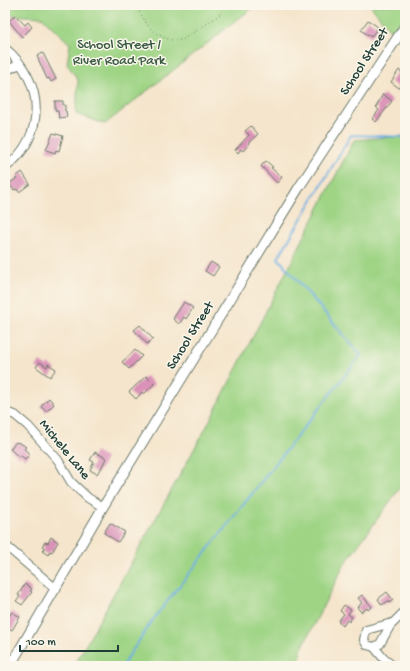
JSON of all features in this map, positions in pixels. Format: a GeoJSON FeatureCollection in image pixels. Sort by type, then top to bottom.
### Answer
{"type":"FeatureCollection","features":[{"type":"Feature","properties":{"kind":"street","name":"School Street"},"geometry":{"type":"LineString","coordinates":[[10,666],[103,507],[298,189],[405,26]]}},
{"type":"Feature","properties":{"kind":"street"},"geometry":{"type":"LineString","coordinates":[[5,48],[20,64],[33,86],[36,99],[35,118],[27,143],[16,158],[5,168]]}},
{"type":"Feature","properties":{"kind":"street"},"geometry":{"type":"LineString","coordinates":[[5,71],[20,64]]}},
{"type":"Feature","properties":{"kind":"street","name":"Michele Lane"},"geometry":{"type":"LineString","coordinates":[[5,412],[15,415],[28,426],[58,460],[71,482],[88,498],[103,507]]}},
{"type":"Feature","properties":{"kind":"street"},"geometry":{"type":"LineString","coordinates":[[5,545],[56,589]]}},
{"type":"Feature","properties":{"kind":"street"},"geometry":{"type":"LineString","coordinates":[[374,647],[380,644],[392,623],[405,611]]}},
{"type":"Feature","properties":{"kind":"street"},"geometry":{"type":"LineString","coordinates":[[392,623],[366,630],[364,640],[367,645],[374,647],[384,659],[393,666]]}},
{"type":"Feature","properties":{"kind":"path"},"geometry":{"type":"LineString","coordinates":[[135,5],[149,27],[156,34],[170,40],[182,40],[214,19],[222,12],[226,5]]}},
{"type":"Feature","properties":{"kind":"green space","name":"School Street / River Road Park"},"geometry":{"type":"Polygon","coordinates":[[[5,5],[256,5],[105,124],[76,114],[78,80],[67,64],[70,44],[42,17],[9,15],[5,10],[5,5]]]}},
{"type":"Feature","properties":{"kind":"green space"},"geometry":{"type":"Polygon","coordinates":[[[370,5],[405,5],[405,17],[393,34],[370,5]]]}},
{"type":"Feature","properties":{"kind":"green space"},"geometry":{"type":"Polygon","coordinates":[[[405,136],[405,481],[344,565],[301,650],[299,666],[74,666],[207,426],[354,140],[405,136]]]}},
{"type":"Feature","properties":{"kind":"building"},"geometry":{"type":"Polygon","coordinates":[[[15,15],[25,25],[28,22],[32,27],[22,37],[9,21],[15,15]]]}},
{"type":"Feature","properties":{"kind":"building"},"geometry":{"type":"Polygon","coordinates":[[[368,20],[378,27],[371,37],[361,30],[368,20]]]}},
{"type":"Feature","properties":{"kind":"building"},"geometry":{"type":"Polygon","coordinates":[[[43,53],[56,79],[51,82],[49,78],[47,79],[37,56],[43,53]]]}},
{"type":"Feature","properties":{"kind":"building"},"geometry":{"type":"Polygon","coordinates":[[[399,70],[405,75],[405,79],[399,88],[391,82],[399,70]]]}},
{"type":"Feature","properties":{"kind":"building"},"geometry":{"type":"Polygon","coordinates":[[[383,94],[392,101],[376,122],[372,119],[379,110],[376,107],[383,94]]]}},
{"type":"Feature","properties":{"kind":"building"},"geometry":{"type":"Polygon","coordinates":[[[55,101],[63,101],[67,117],[59,118],[58,111],[55,109],[55,101]]]}},
{"type":"Feature","properties":{"kind":"building"},"geometry":{"type":"Polygon","coordinates":[[[251,126],[258,134],[248,143],[249,144],[243,151],[241,149],[238,153],[235,150],[249,135],[245,131],[251,126]]]}},
{"type":"Feature","properties":{"kind":"building"},"geometry":{"type":"Polygon","coordinates":[[[53,133],[63,136],[59,151],[56,150],[55,153],[46,150],[53,133]]]}},
{"type":"Feature","properties":{"kind":"building"},"geometry":{"type":"Polygon","coordinates":[[[266,161],[273,167],[271,168],[282,177],[277,183],[261,166],[266,161]]]}},
{"type":"Feature","properties":{"kind":"building"},"geometry":{"type":"Polygon","coordinates":[[[22,172],[30,184],[19,192],[17,189],[14,190],[9,184],[22,172]]]}},
{"type":"Feature","properties":{"kind":"building"},"geometry":{"type":"Polygon","coordinates":[[[211,262],[219,267],[213,276],[205,271],[211,262]]]}},
{"type":"Feature","properties":{"kind":"building"},"geometry":{"type":"Polygon","coordinates":[[[184,302],[193,308],[186,319],[184,317],[179,324],[173,319],[184,302]]]}},
{"type":"Feature","properties":{"kind":"building"},"geometry":{"type":"Polygon","coordinates":[[[140,325],[153,339],[147,344],[134,330],[140,325]]]}},
{"type":"Feature","properties":{"kind":"building"},"geometry":{"type":"Polygon","coordinates":[[[135,350],[142,356],[129,369],[122,362],[135,350]]]}},
{"type":"Feature","properties":{"kind":"building"},"geometry":{"type":"Polygon","coordinates":[[[40,362],[47,367],[48,364],[56,369],[50,377],[36,367],[40,362]]]}},
{"type":"Feature","properties":{"kind":"building"},"geometry":{"type":"Polygon","coordinates":[[[146,376],[154,384],[144,394],[142,392],[136,399],[129,392],[146,376]]]}},
{"type":"Feature","properties":{"kind":"building"},"geometry":{"type":"Polygon","coordinates":[[[49,398],[54,404],[46,412],[41,406],[49,398]]]}},
{"type":"Feature","properties":{"kind":"building"},"geometry":{"type":"Polygon","coordinates":[[[16,442],[19,442],[26,447],[24,449],[30,454],[25,459],[20,455],[19,457],[10,449],[16,442]]]}},
{"type":"Feature","properties":{"kind":"building"},"geometry":{"type":"Polygon","coordinates":[[[95,452],[106,458],[97,474],[90,470],[94,462],[90,460],[95,452]]]}},
{"type":"Feature","properties":{"kind":"building"},"geometry":{"type":"Polygon","coordinates":[[[110,523],[125,532],[118,542],[104,533],[110,523]]]}},
{"type":"Feature","properties":{"kind":"building"},"geometry":{"type":"Polygon","coordinates":[[[51,537],[58,542],[52,552],[50,551],[48,555],[42,551],[45,548],[42,546],[45,542],[48,543],[51,537]]]}},
{"type":"Feature","properties":{"kind":"building"},"geometry":{"type":"Polygon","coordinates":[[[25,584],[32,589],[30,591],[32,592],[22,605],[16,601],[25,584]]]}},
{"type":"Feature","properties":{"kind":"building"},"geometry":{"type":"Polygon","coordinates":[[[387,592],[393,600],[382,605],[378,599],[387,592]]]}},
{"type":"Feature","properties":{"kind":"building"},"geometry":{"type":"Polygon","coordinates":[[[362,595],[372,607],[361,612],[357,607],[362,603],[358,598],[362,595]]]}},
{"type":"Feature","properties":{"kind":"building"},"geometry":{"type":"Polygon","coordinates":[[[344,605],[351,610],[348,614],[352,617],[349,622],[347,620],[343,626],[338,621],[344,614],[340,611],[344,605]]]}},
{"type":"Feature","properties":{"kind":"building"},"geometry":{"type":"Polygon","coordinates":[[[12,612],[20,617],[12,630],[8,628],[5,633],[5,622],[12,612]]]}},
{"type":"Feature","properties":{"kind":"waterway"},"geometry":{"type":"LineString","coordinates":[[122,666],[155,617],[361,355],[278,258],[351,135],[405,137]]}}]}
